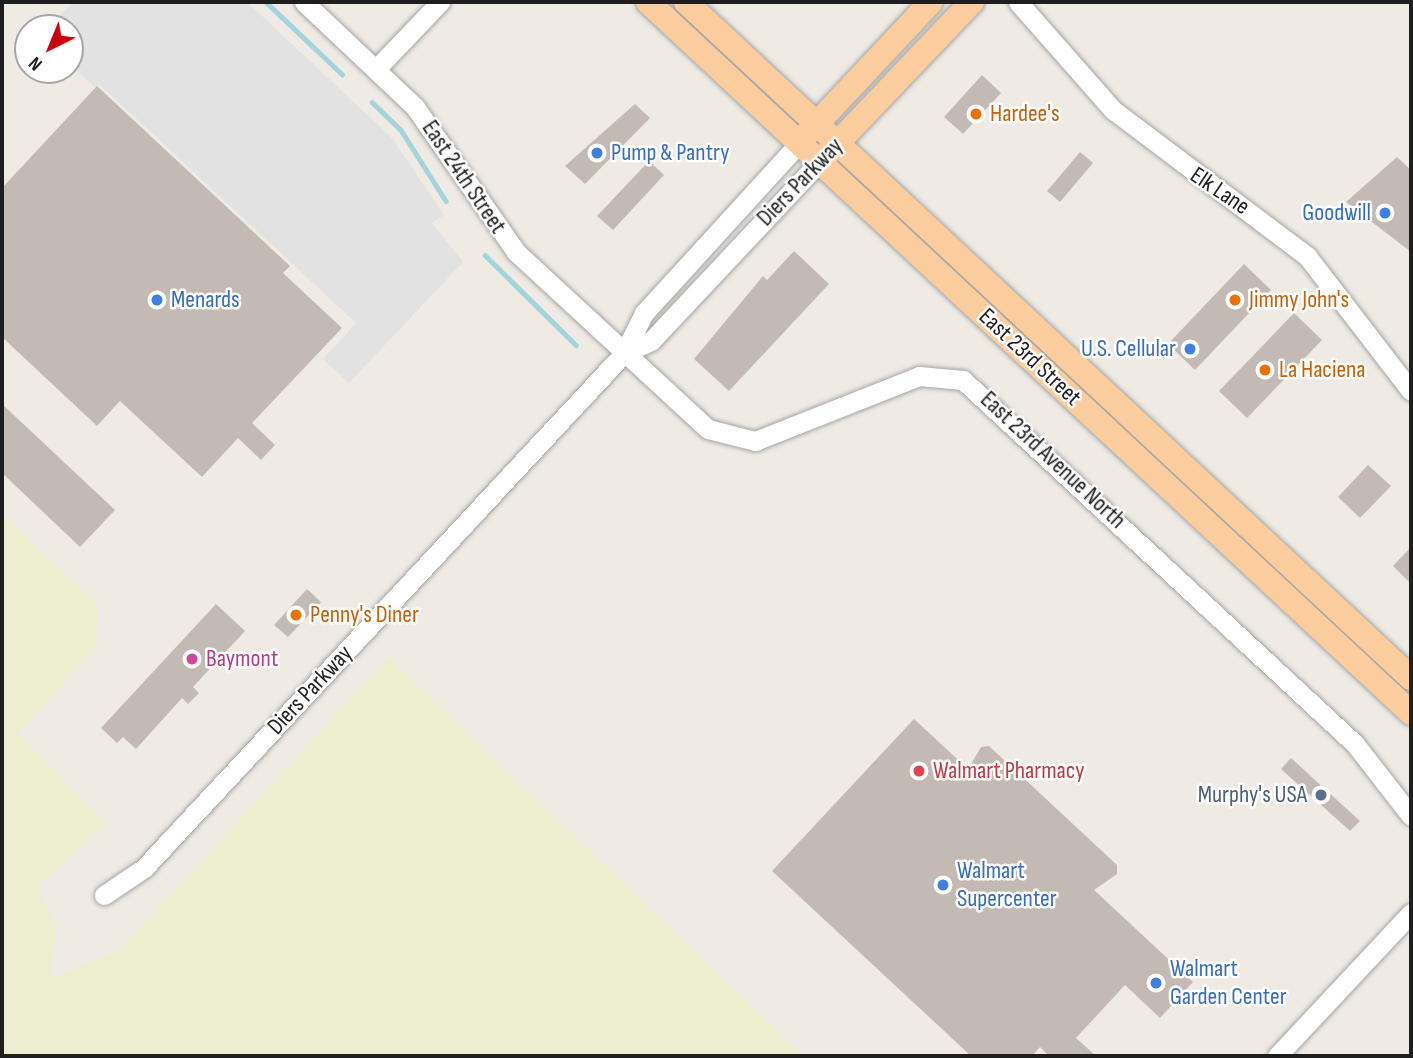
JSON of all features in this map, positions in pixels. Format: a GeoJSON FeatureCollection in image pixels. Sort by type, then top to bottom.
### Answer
{"type":"FeatureCollection","features":[{"type":"Feature","properties":{"kind":"main road","name":"East 23rd Street"},"geometry":{"type":"LineString","coordinates":[[648,2],[1411,713]]}},
{"type":"Feature","properties":{"kind":"main road","name":"East 23rd Street"},"geometry":{"type":"LineString","coordinates":[[686,2],[1411,678]]}},
{"type":"Feature","properties":{"kind":"main road","name":"Diers Parkway"},"geometry":{"type":"LineString","coordinates":[[800,142],[930,2]]}},
{"type":"Feature","properties":{"kind":"main road","name":"Diers Parkway"},"geometry":{"type":"LineString","coordinates":[[820,161],[972,2]]}},
{"type":"Feature","properties":{"kind":"street","name":"East 24th Street"},"geometry":{"type":"LineString","coordinates":[[304,2],[423,117],[503,238],[624,353]]}},
{"type":"Feature","properties":{"kind":"street"},"geometry":{"type":"LineString","coordinates":[[376,69],[440,2]]}},
{"type":"Feature","properties":{"kind":"street","name":"Elk Lane"},"geometry":{"type":"LineString","coordinates":[[1018,2],[1120,117],[1307,256],[1411,391]]}},
{"type":"Feature","properties":{"kind":"street","name":"Diers Parkway"},"geometry":{"type":"LineString","coordinates":[[104,895],[144,868],[624,353],[639,320],[800,142]]}},
{"type":"Feature","properties":{"kind":"street","name":"Diers Parkway"},"geometry":{"type":"LineString","coordinates":[[624,353],[651,341],[820,161]]}},
{"type":"Feature","properties":{"kind":"street","name":"East 23rd Avenue North"},"geometry":{"type":"LineString","coordinates":[[624,353],[695,419],[738,442],[779,435],[919,376],[949,374],[973,385],[1355,744],[1411,816]]}},
{"type":"Feature","properties":{"kind":"street"},"geometry":{"type":"LineString","coordinates":[[1278,1056],[1411,913]]}},
{"type":"Feature","properties":{"kind":"green space"},"geometry":{"type":"Polygon","coordinates":[[[2,515],[98,604],[96,647],[18,734],[107,824],[37,886],[57,926],[50,978],[118,951],[388,657],[803,1056],[2,1056],[2,515]]]}},
{"type":"Feature","properties":{"kind":"shaded area"},"geometry":{"type":"Polygon","coordinates":[[[73,2],[247,2],[392,138],[444,215],[432,223],[463,262],[349,383],[323,359],[356,323],[99,84],[95,87],[84,77],[84,14],[62,14],[73,2]]]}},
{"type":"Feature","properties":{"kind":"building"},"geometry":{"type":"Polygon","coordinates":[[[982,75],[1001,93],[963,134],[944,117],[982,75]]]}},
{"type":"Feature","properties":{"kind":"building","name":"Menards"},"geometry":{"type":"Polygon","coordinates":[[[97,86],[290,266],[283,273],[342,328],[252,423],[275,445],[261,460],[238,438],[202,477],[120,401],[97,426],[2,337],[2,188],[97,86]]]}},
{"type":"Feature","properties":{"kind":"building"},"geometry":{"type":"Polygon","coordinates":[[[635,104],[650,118],[585,184],[565,166],[635,104]]]}},
{"type":"Feature","properties":{"kind":"building"},"geometry":{"type":"Polygon","coordinates":[[[1080,152],[1093,163],[1060,202],[1047,191],[1080,152]]]}},
{"type":"Feature","properties":{"kind":"building","name":"Goodwill"},"geometry":{"type":"Polygon","coordinates":[[[1397,157],[1411,170],[1411,252],[1346,202],[1397,157]]]}},
{"type":"Feature","properties":{"kind":"building"},"geometry":{"type":"Polygon","coordinates":[[[649,161],[664,175],[613,230],[597,216],[649,161]]]}},
{"type":"Feature","properties":{"kind":"building"},"geometry":{"type":"Polygon","coordinates":[[[794,251],[829,284],[729,391],[694,359],[763,276],[767,280],[794,251]]]}},
{"type":"Feature","properties":{"kind":"building"},"geometry":{"type":"Polygon","coordinates":[[[1244,264],[1271,290],[1195,370],[1168,344],[1244,264]]]}},
{"type":"Feature","properties":{"kind":"building"},"geometry":{"type":"Polygon","coordinates":[[[1294,313],[1322,340],[1247,418],[1219,391],[1294,313]]]}},
{"type":"Feature","properties":{"kind":"building"},"geometry":{"type":"Polygon","coordinates":[[[2,404],[115,510],[80,547],[2,473],[2,404]]]}},
{"type":"Feature","properties":{"kind":"building"},"geometry":{"type":"Polygon","coordinates":[[[1368,465],[1391,486],[1360,518],[1338,497],[1368,465]]]}},
{"type":"Feature","properties":{"kind":"building"},"geometry":{"type":"Polygon","coordinates":[[[1411,547],[1411,584],[1393,566],[1411,547]]]}},
{"type":"Feature","properties":{"kind":"building"},"geometry":{"type":"Polygon","coordinates":[[[307,589],[321,602],[288,637],[274,625],[307,589]]]}},
{"type":"Feature","properties":{"kind":"building","name":"Baymont"},"geometry":{"type":"Polygon","coordinates":[[[216,604],[245,631],[193,687],[199,693],[188,704],[182,698],[136,749],[123,737],[117,743],[101,728],[216,604]]]}},
{"type":"Feature","properties":{"kind":"building","name":"Walmart Supercenter"},"geometry":{"type":"Polygon","coordinates":[[[914,719],[968,769],[981,747],[989,746],[1117,865],[1117,874],[1094,890],[1193,982],[1160,1018],[1125,985],[1076,1038],[1096,1056],[1049,1056],[1040,1047],[1032,1056],[971,1056],[772,871],[914,719]]]}},
{"type":"Feature","properties":{"kind":"building","name":"Murphy's USA"},"geometry":{"type":"Polygon","coordinates":[[[1291,758],[1360,821],[1350,831],[1281,769],[1291,758]]]}},
{"type":"Feature","properties":{"kind":"waterway"},"geometry":{"type":"LineString","coordinates":[[266,2],[342,74]]}},
{"type":"Feature","properties":{"kind":"waterway"},"geometry":{"type":"LineString","coordinates":[[372,102],[401,130],[446,201]]}},
{"type":"Feature","properties":{"kind":"waterway"},"geometry":{"type":"LineString","coordinates":[[485,255],[576,345]]}},
{"type":"Feature","properties":{"kind":"place","name":"Hardee's"},"geometry":{"type":"Point","coordinates":[976,114]}},
{"type":"Feature","properties":{"kind":"place","name":"Pump & Pantry"},"geometry":{"type":"Point","coordinates":[597,153]}},
{"type":"Feature","properties":{"kind":"place","name":"Goodwill"},"geometry":{"type":"Point","coordinates":[1385,213]}},
{"type":"Feature","properties":{"kind":"place","name":"Menards"},"geometry":{"type":"Point","coordinates":[157,300]}},
{"type":"Feature","properties":{"kind":"place","name":"Jimmy John's"},"geometry":{"type":"Point","coordinates":[1235,300]}},
{"type":"Feature","properties":{"kind":"place","name":"U.S. Cellular"},"geometry":{"type":"Point","coordinates":[1190,349]}},
{"type":"Feature","properties":{"kind":"place","name":"La Haciena"},"geometry":{"type":"Point","coordinates":[1265,370]}},
{"type":"Feature","properties":{"kind":"place","name":"Penny's Diner"},"geometry":{"type":"Point","coordinates":[296,615]}},
{"type":"Feature","properties":{"kind":"place","name":"Baymont"},"geometry":{"type":"Point","coordinates":[192,659]}},
{"type":"Feature","properties":{"kind":"place","name":"Walmart Pharmacy"},"geometry":{"type":"Point","coordinates":[919,771]}},
{"type":"Feature","properties":{"kind":"place","name":"Murphy's USA"},"geometry":{"type":"Point","coordinates":[1321,795]}},
{"type":"Feature","properties":{"kind":"place","name":"Walmart Supercenter"},"geometry":{"type":"Point","coordinates":[943,885]}},
{"type":"Feature","properties":{"kind":"place","name":"Walmart Garden Center"},"geometry":{"type":"Point","coordinates":[1156,983]}}]}
